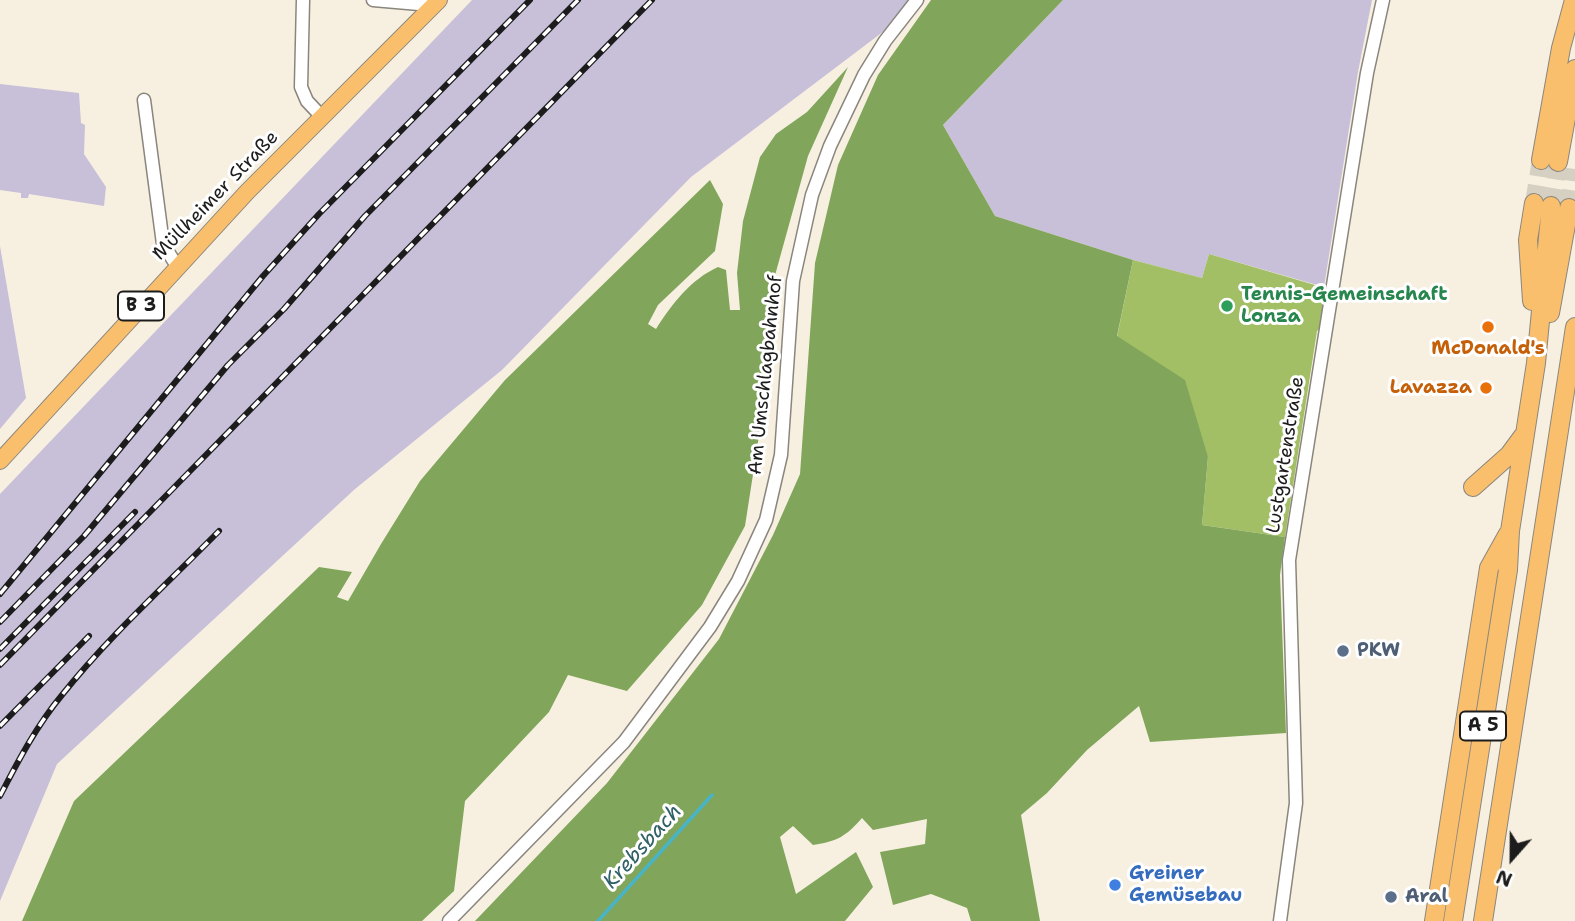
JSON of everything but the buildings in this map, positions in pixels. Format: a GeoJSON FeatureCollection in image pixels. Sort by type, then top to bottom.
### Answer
{"type":"FeatureCollection","features":[{"type":"Feature","properties":{"kind":"highway"},"geometry":{"type":"LineString","coordinates":[[1573,0],[1561,48],[1549,161],[1575,69]]}},
{"type":"Feature","properties":{"kind":"highway","name":"A 5"},"geometry":{"type":"LineString","coordinates":[[1453,921],[1508,570],[1510,531],[1536,363],[1542,204]]}},
{"type":"Feature","properties":{"kind":"highway","name":"A 5"},"geometry":{"type":"LineString","coordinates":[[1536,363],[1549,316],[1569,208]]}},
{"type":"Feature","properties":{"kind":"highway","name":"A 5"},"geometry":{"type":"LineString","coordinates":[[1483,921],[1575,327]]}},
{"type":"Feature","properties":{"kind":"highway"},"geometry":{"type":"LineString","coordinates":[[1555,456],[1575,394]]}},
{"type":"Feature","properties":{"kind":"highway"},"geometry":{"type":"LineString","coordinates":[[1473,487],[1509,455],[1525,434]]}},
{"type":"Feature","properties":{"kind":"highway"},"geometry":{"type":"LineString","coordinates":[[1434,921],[1489,568],[1510,531]]}},
{"type":"Feature","properties":{"kind":"main road","name":"B 3"},"geometry":{"type":"LineString","coordinates":[[322,117],[439,0]]}},
{"type":"Feature","properties":{"kind":"main road","name":"Müllheimer Straße"},"geometry":{"type":"LineString","coordinates":[[0,461],[177,266],[322,117]]}},
{"type":"Feature","properties":{"kind":"street"},"geometry":{"type":"LineString","coordinates":[[303,0],[301,87],[307,101],[322,117]]}},
{"type":"Feature","properties":{"kind":"street"},"geometry":{"type":"LineString","coordinates":[[373,0],[421,2]]}},
{"type":"Feature","properties":{"kind":"street","name":"Am Umschlagbahnhof"},"geometry":{"type":"LineString","coordinates":[[449,921],[624,742],[710,627],[738,581],[766,520],[781,455],[793,281],[812,195],[830,146],[864,75],[885,41],[916,0]]}},
{"type":"Feature","properties":{"kind":"street","name":"Lustgartenstraße"},"geometry":{"type":"LineString","coordinates":[[1280,921],[1296,803],[1289,561],[1367,73],[1382,0]]}},
{"type":"Feature","properties":{"kind":"street"},"geometry":{"type":"LineString","coordinates":[[144,100],[163,244],[177,266]]}},
{"type":"Feature","properties":{"kind":"shaded area"},"geometry":{"type":"Polygon","coordinates":[[[472,0],[925,0],[691,177],[502,370],[355,489],[57,764],[0,901],[0,494],[472,0]]]}},
{"type":"Feature","properties":{"kind":"shaded area"},"geometry":{"type":"Polygon","coordinates":[[[1063,0],[1372,0],[1324,287],[1209,254],[1202,278],[1133,260],[995,216],[943,125],[1063,0]]]}},
{"type":"Feature","properties":{"kind":"shaded area"},"geometry":{"type":"Polygon","coordinates":[[[0,84],[79,93],[81,123],[85,125],[84,154],[106,187],[104,206],[29,194],[28,198],[21,198],[21,193],[0,190],[0,84]]]}},
{"type":"Feature","properties":{"kind":"shaded area"},"geometry":{"type":"Polygon","coordinates":[[[0,246],[26,398],[0,429],[0,246]]]}},
{"type":"Feature","properties":{"kind":"green space"},"geometry":{"type":"Polygon","coordinates":[[[931,0],[1063,0],[943,125],[995,216],[1133,260],[1117,336],[1185,380],[1208,457],[1202,525],[1285,537],[1280,575],[1286,733],[1150,742],[1139,706],[1087,750],[1047,793],[1021,815],[1040,921],[971,921],[967,908],[931,894],[893,905],[880,852],[925,844],[927,819],[873,830],[862,818],[851,830],[835,840],[813,845],[793,826],[780,837],[796,894],[856,852],[873,887],[845,921],[475,921],[607,783],[719,639],[773,535],[800,474],[815,263],[838,165],[878,75],[931,0]]]}},
{"type":"Feature","properties":{"kind":"green space"},"geometry":{"type":"Polygon","coordinates":[[[848,67],[808,156],[774,279],[761,397],[763,410],[745,526],[702,605],[627,691],[568,675],[549,712],[465,801],[454,891],[422,921],[22,921],[74,801],[319,567],[352,572],[337,597],[348,601],[420,481],[505,380],[710,180],[723,204],[715,251],[658,305],[648,324],[656,329],[682,294],[699,278],[718,267],[726,270],[730,310],[740,310],[737,273],[743,221],[760,157],[776,134],[807,112],[848,67]]]}},
{"type":"Feature","properties":{"kind":"green space"},"geometry":{"type":"Polygon","coordinates":[[[1209,254],[1332,290],[1327,322],[1317,331],[1285,537],[1202,525],[1208,457],[1117,337],[1133,260],[1202,278],[1209,254]]]}},
{"type":"Feature","properties":{"kind":"waterway","name":"Krebsbach"},"geometry":{"type":"LineString","coordinates":[[598,921],[712,795]]}},
{"type":"Feature","properties":{"kind":"tunnel"},"geometry":{"type":"LineString","coordinates":[[1534,203],[1541,160]]}},
{"type":"Feature","properties":{"kind":"tunnel"},"geometry":{"type":"LineString","coordinates":[[1551,206],[1558,162]]}},
{"type":"Feature","properties":{"kind":"tunnel"},"geometry":{"type":"LineString","coordinates":[[1569,208],[1575,169]]}},
{"type":"Feature","properties":{"kind":"railway"},"geometry":{"type":"LineString","coordinates":[[0,594],[263,276],[319,214],[530,0]]}},
{"type":"Feature","properties":{"kind":"railway"},"geometry":{"type":"LineString","coordinates":[[0,622],[84,536],[228,365],[284,309],[365,216],[578,0]]}},
{"type":"Feature","properties":{"kind":"railway"},"geometry":{"type":"LineString","coordinates":[[0,665],[652,0]]}},
{"type":"Feature","properties":{"kind":"railway"},"geometry":{"type":"LineString","coordinates":[[0,649],[135,512]]}},
{"type":"Feature","properties":{"kind":"railway"},"geometry":{"type":"LineString","coordinates":[[0,796],[36,731],[80,673],[118,631],[219,531]]}},
{"type":"Feature","properties":{"kind":"railway"},"geometry":{"type":"LineString","coordinates":[[0,726],[89,636]]}},
{"type":"Feature","properties":{"kind":"place","name":"Tennis-Gemeinschaft Lonza"},"geometry":{"type":"Point","coordinates":[1227,306]}},
{"type":"Feature","properties":{"kind":"place","name":"McDonald's"},"geometry":{"type":"Point","coordinates":[1488,327]}},
{"type":"Feature","properties":{"kind":"place","name":"Lavazza"},"geometry":{"type":"Point","coordinates":[1486,388]}},
{"type":"Feature","properties":{"kind":"place","name":"PKW"},"geometry":{"type":"Point","coordinates":[1343,651]}},
{"type":"Feature","properties":{"kind":"place","name":"Greiner Gemüsebau"},"geometry":{"type":"Point","coordinates":[1115,885]}},
{"type":"Feature","properties":{"kind":"place","name":"Aral"},"geometry":{"type":"Point","coordinates":[1391,897]}}]}
